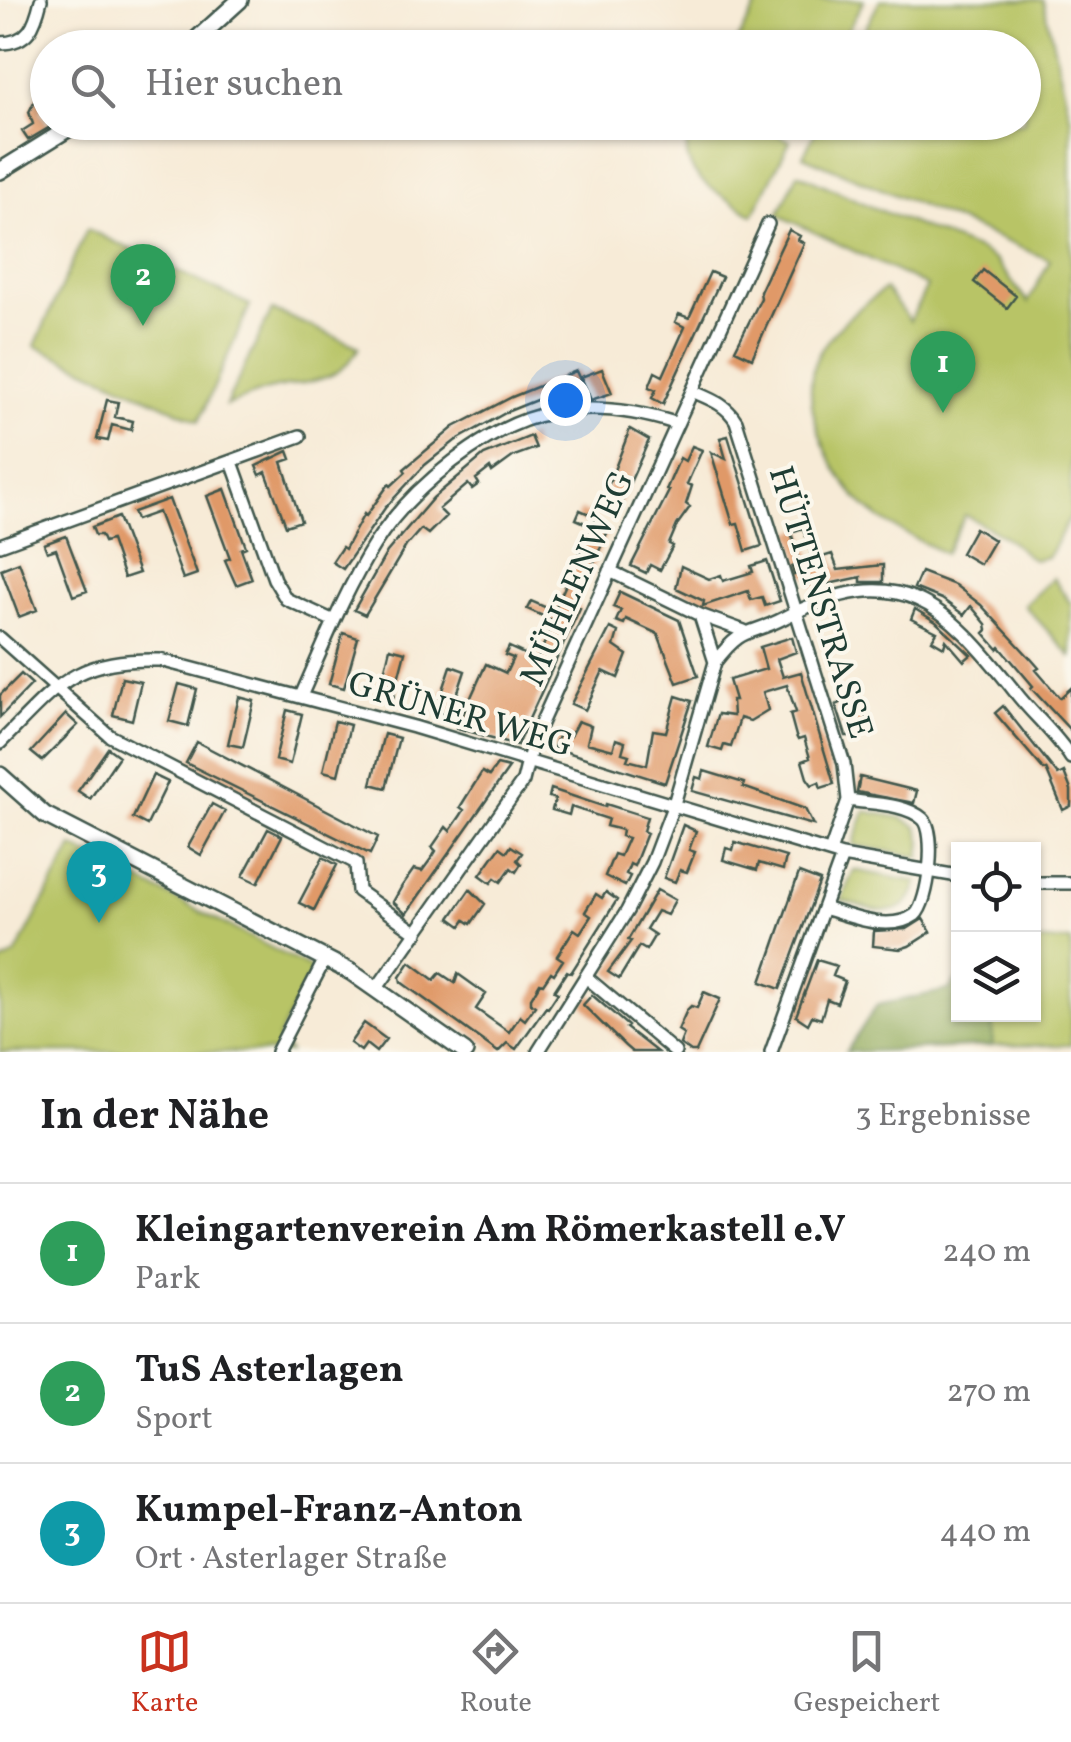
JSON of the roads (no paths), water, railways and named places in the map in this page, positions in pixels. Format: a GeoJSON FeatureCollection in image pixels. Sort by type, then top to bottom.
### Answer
{"type":"FeatureCollection","features":[{"type":"Feature","properties":{"kind":"main road"},"geometry":{"type":"LineString","coordinates":[[207,30],[240,0]]}},
{"type":"Feature","properties":{"kind":"main road"},"geometry":{"type":"LineString","coordinates":[[0,172],[51,140]]}},
{"type":"Feature","properties":{"kind":"main road"},"geometry":{"type":"LineString","coordinates":[[0,774],[45,816],[377,988],[465,1052]]}},
{"type":"Feature","properties":{"kind":"street"},"geometry":{"type":"LineString","coordinates":[[31,30],[42,0]]}},
{"type":"Feature","properties":{"kind":"street"},"geometry":{"type":"LineString","coordinates":[[0,44],[26,38],[30,31]]}},
{"type":"Feature","properties":{"kind":"street","name":"MÜHLENWEG"},"geometry":{"type":"LineString","coordinates":[[377,988],[523,781],[534,741],[768,224]]}},
{"type":"Feature","properties":{"kind":"street","name":"HÜTTENSTRASSE"},"geometry":{"type":"LineString","coordinates":[[692,391],[730,410],[736,421],[844,764],[848,800],[824,908],[770,1052]]}},
{"type":"Feature","properties":{"kind":"street"},"geometry":{"type":"LineString","coordinates":[[302,696],[334,621],[376,542],[395,517],[441,472],[501,432],[555,412],[622,410],[675,423]]}},
{"type":"Feature","properties":{"kind":"street"},"geometry":{"type":"LineString","coordinates":[[0,545],[300,436]]}},
{"type":"Feature","properties":{"kind":"street"},"geometry":{"type":"LineString","coordinates":[[232,462],[274,579],[286,599],[334,621]]}},
{"type":"Feature","properties":{"kind":"street"},"geometry":{"type":"LineString","coordinates":[[610,570],[700,615],[744,631]]}},
{"type":"Feature","properties":{"kind":"street"},"geometry":{"type":"LineString","coordinates":[[538,1052],[627,912],[652,862],[674,804],[715,662],[744,631],[810,604],[846,595],[878,591],[909,595],[929,604],[967,633],[1071,758]]}},
{"type":"Feature","properties":{"kind":"street"},"geometry":{"type":"LineString","coordinates":[[700,615],[715,662]]}},
{"type":"Feature","properties":{"kind":"street"},"geometry":{"type":"LineString","coordinates":[[0,638],[110,736],[356,863],[358,891],[416,933]]}},
{"type":"Feature","properties":{"kind":"street","name":"GRÜNER WEG"},"geometry":{"type":"LineString","coordinates":[[0,743],[53,688],[77,672],[127,659],[160,660],[302,696],[836,854],[951,875]]}},
{"type":"Feature","properties":{"kind":"street"},"geometry":{"type":"LineString","coordinates":[[824,908],[877,922],[894,922],[914,916],[922,906],[932,837],[928,823],[915,813],[848,800]]}},
{"type":"Feature","properties":{"kind":"street"},"geometry":{"type":"LineString","coordinates":[[1041,882],[1071,884]]}},
{"type":"Feature","properties":{"kind":"street"},"geometry":{"type":"LineString","coordinates":[[276,1052],[324,959]]}},
{"type":"Feature","properties":{"kind":"street"},"geometry":{"type":"LineString","coordinates":[[586,977],[675,1052]]}},
{"type":"Feature","properties":{"kind":"place","name":"TuS Asterlagen"},"geometry":{"type":"Point","coordinates":[143,326]}},
{"type":"Feature","properties":{"kind":"place","name":"Kleingartenverein Am Römerkastell e.V"},"geometry":{"type":"Point","coordinates":[943,413]}},
{"type":"Feature","properties":{"kind":"place","name":"Kumpel-Franz-Anton"},"geometry":{"type":"Point","coordinates":[99,923]}}]}
